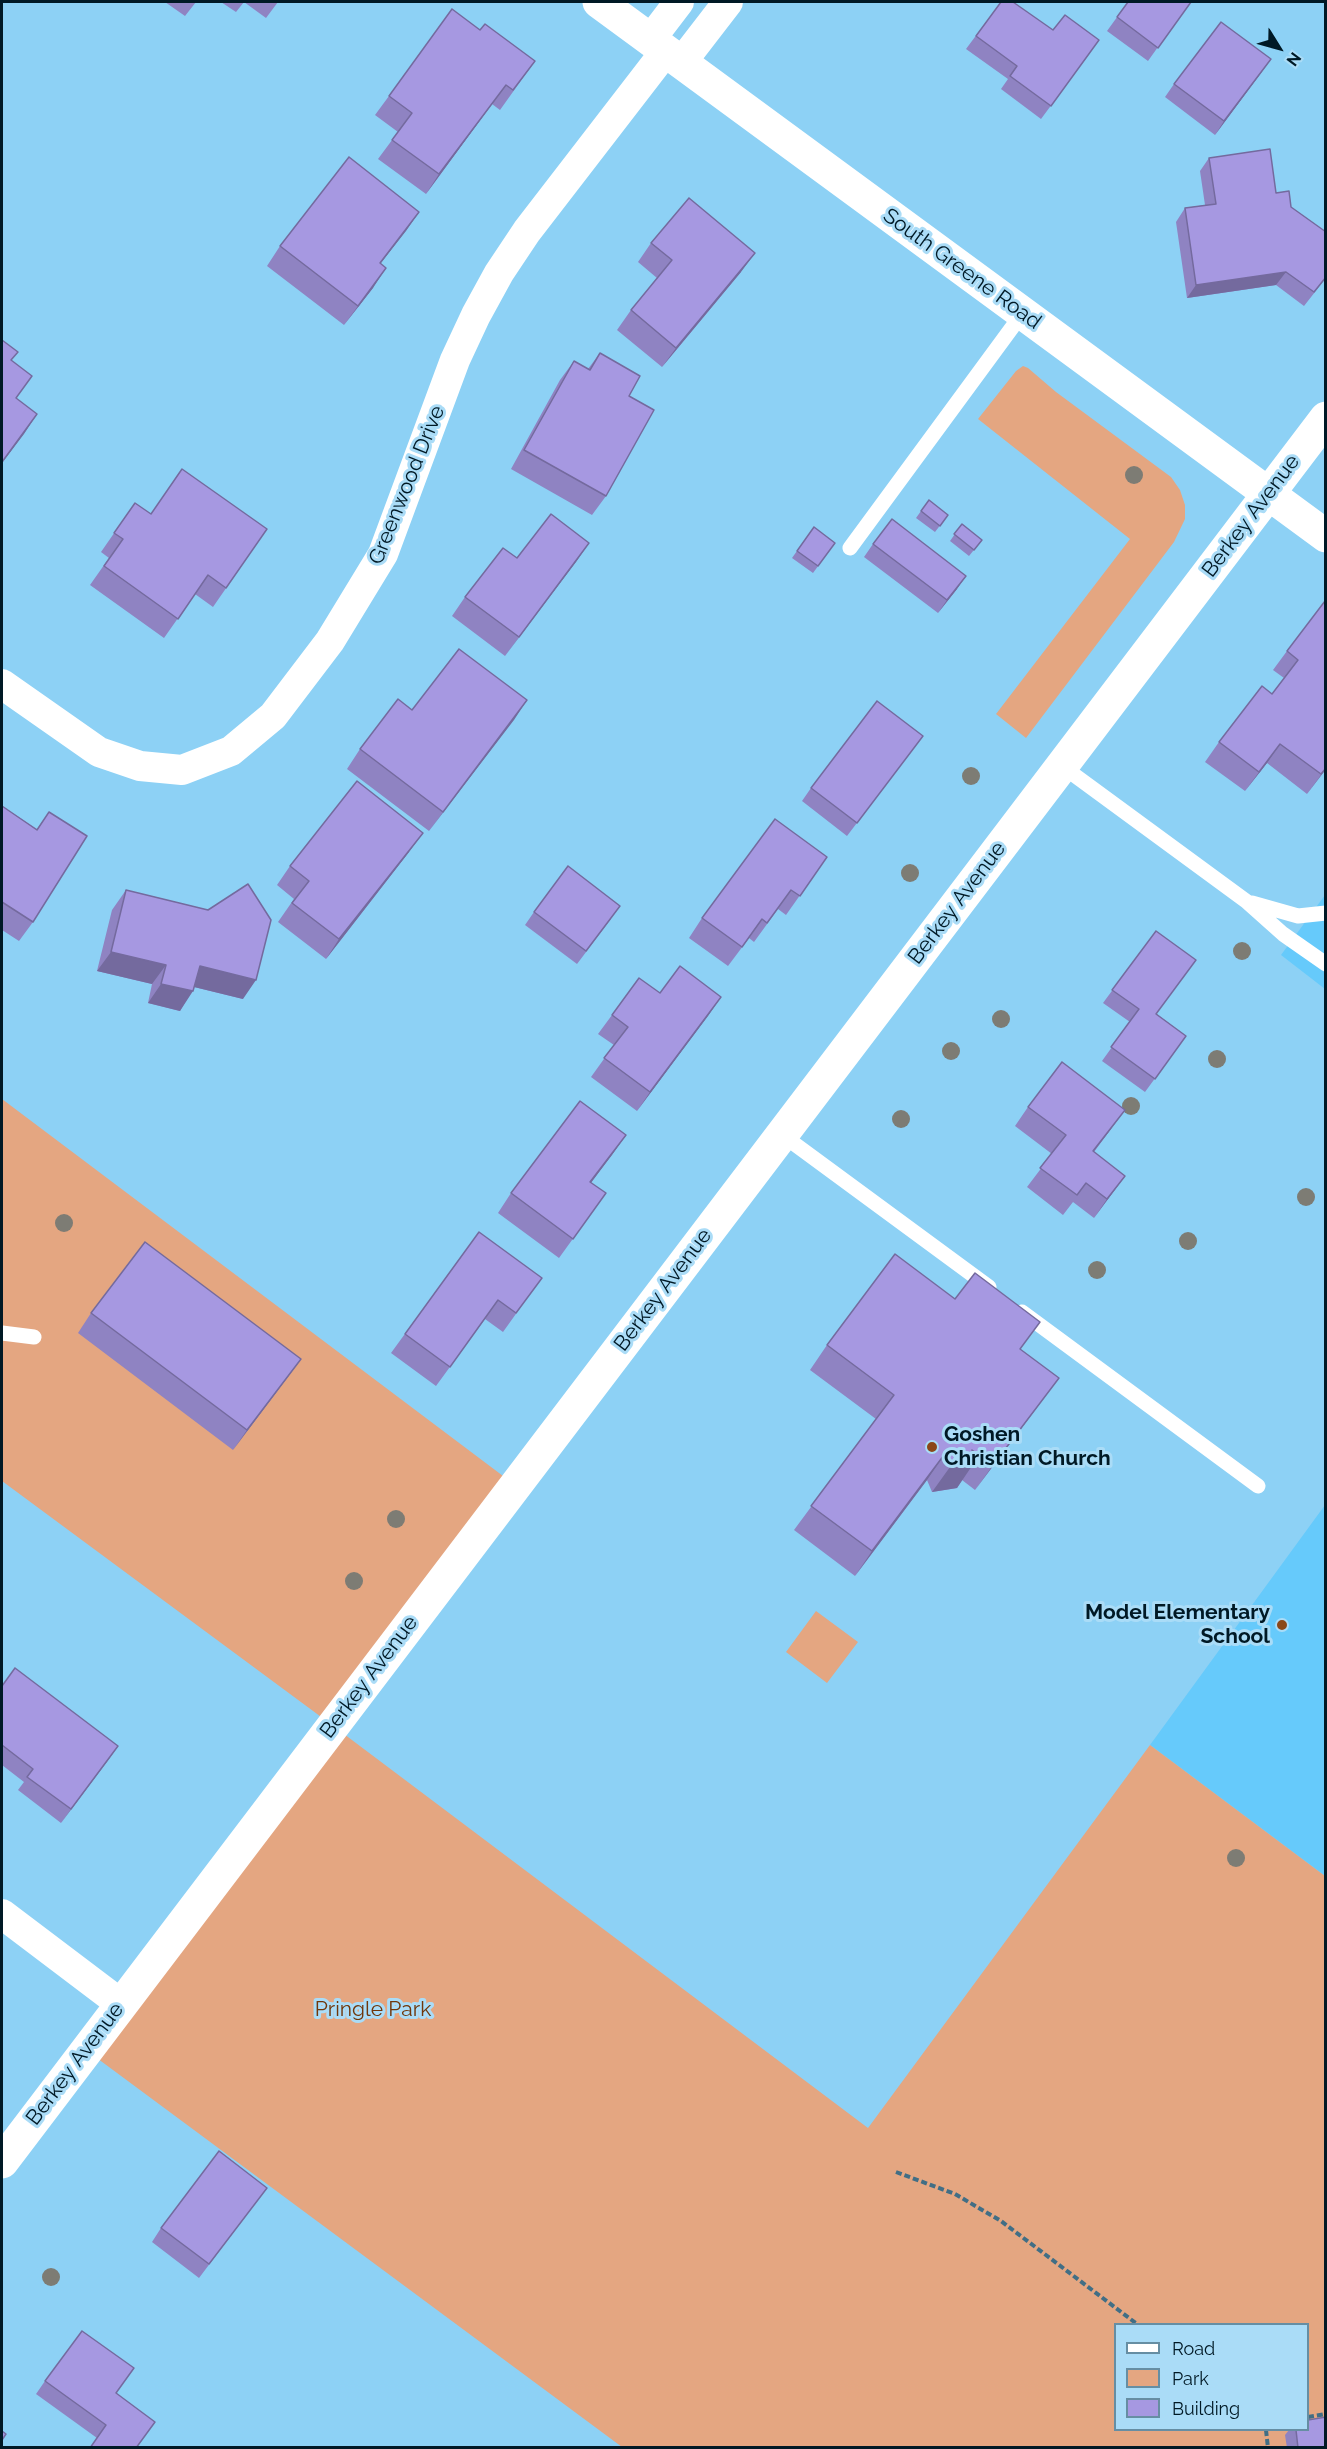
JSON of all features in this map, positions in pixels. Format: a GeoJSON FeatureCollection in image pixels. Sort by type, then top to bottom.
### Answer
{"type":"FeatureCollection","features":[{"type":"Feature","properties":{"kind":"street","name":"South Greene Road"},"geometry":{"type":"LineString","coordinates":[[599,2],[1326,536]]}},
{"type":"Feature","properties":{"kind":"street"},"geometry":{"type":"LineString","coordinates":[[665,51],[679,2]]}},
{"type":"Feature","properties":{"kind":"street"},"geometry":{"type":"LineString","coordinates":[[665,51],[728,2]]}},
{"type":"Feature","properties":{"kind":"street","name":"Greenwood Drive"},"geometry":{"type":"LineString","coordinates":[[2,684],[99,752],[140,766],[182,770],[231,751],[273,716],[330,641],[383,554],[455,360],[499,273],[527,231],[665,51]]}},
{"type":"Feature","properties":{"kind":"street","name":"Berkey Avenue"},"geometry":{"type":"LineString","coordinates":[[2,2162],[1326,418]]}},
{"type":"Feature","properties":{"kind":"street"},"geometry":{"type":"LineString","coordinates":[[2,1914],[121,2004]]}},
{"type":"Feature","properties":{"kind":"lane"},"geometry":{"type":"LineString","coordinates":[[850,548],[1022,314]]}},
{"type":"Feature","properties":{"kind":"lane"},"geometry":{"type":"LineString","coordinates":[[1062,766],[1246,902],[1283,934],[1326,964]]}},
{"type":"Feature","properties":{"kind":"lane"},"geometry":{"type":"LineString","coordinates":[[1246,902],[1298,916],[1326,913]]}},
{"type":"Feature","properties":{"kind":"lane"},"geometry":{"type":"LineString","coordinates":[[781,1134],[1258,1486]]}},
{"type":"Feature","properties":{"kind":"lane"},"geometry":{"type":"LineString","coordinates":[[2,1333],[34,1337]]}},
{"type":"Feature","properties":{"kind":"path"},"geometry":{"type":"LineString","coordinates":[[896,2172],[955,2194],[1001,2221],[1134,2323]]}},
{"type":"Feature","properties":{"kind":"path"},"geometry":{"type":"LineString","coordinates":[[1309,2417],[1326,2414]]}},
{"type":"Feature","properties":{"kind":"path"},"geometry":{"type":"LineString","coordinates":[[1266,2431],[1268,2448]]}},
{"type":"Feature","properties":{"kind":"shaded area"},"geometry":{"type":"Polygon","coordinates":[[[1325,895],[1325,989],[1281,955],[1325,895]]]}},
{"type":"Feature","properties":{"kind":"shaded area","name":"Model Elementary School"},"geometry":{"type":"Polygon","coordinates":[[[1325,1505],[1326,1876],[1150,1745],[1325,1505]]]}},
{"type":"Feature","properties":{"kind":"green space"},"geometry":{"type":"Polygon","coordinates":[[[1023,366],[1171,477],[1180,490],[1185,505],[1185,519],[1174,542],[1026,738],[996,714],[1130,539],[978,419],[1016,371],[1023,366]]]}},
{"type":"Feature","properties":{"kind":"green space"},"geometry":{"type":"Polygon","coordinates":[[[2,1099],[515,1485],[332,1725],[2,1481],[2,1099]]]}},
{"type":"Feature","properties":{"kind":"green space"},"geometry":{"type":"Polygon","coordinates":[[[816,1611],[858,1642],[827,1683],[786,1652],[816,1611]]]}},
{"type":"Feature","properties":{"kind":"green space","name":"Pringle Park"},"geometry":{"type":"Polygon","coordinates":[[[332,1725],[868,2128],[1150,1745],[1325,1876],[1325,2447],[622,2447],[86,2050],[332,1725]]]}},
{"type":"Feature","properties":{"kind":"building"},"geometry":{"type":"Polygon","coordinates":[[[1001,2],[1013,2],[1053,30],[1065,15],[1099,40],[1051,106],[1010,76],[1017,66],[976,36],[1001,2]]]}},
{"type":"Feature","properties":{"kind":"building"},"geometry":{"type":"Polygon","coordinates":[[[1128,2],[1191,2],[1158,48],[1117,17],[1128,2]]]}},
{"type":"Feature","properties":{"kind":"building"},"geometry":{"type":"Polygon","coordinates":[[[452,9],[480,30],[485,24],[535,61],[513,90],[506,85],[439,174],[392,140],[412,113],[389,96],[452,9]]]}},
{"type":"Feature","properties":{"kind":"building"},"geometry":{"type":"Polygon","coordinates":[[[1221,22],[1271,59],[1224,121],[1174,84],[1221,22]]]}},
{"type":"Feature","properties":{"kind":"building"},"geometry":{"type":"Polygon","coordinates":[[[1270,149],[1276,193],[1289,191],[1291,207],[1326,232],[1326,277],[1314,292],[1286,272],[1196,285],[1185,208],[1216,204],[1209,158],[1270,149]]]}},
{"type":"Feature","properties":{"kind":"building"},"geometry":{"type":"Polygon","coordinates":[[[349,157],[419,212],[380,263],[386,268],[358,306],[280,246],[349,157]]]}},
{"type":"Feature","properties":{"kind":"building"},"geometry":{"type":"Polygon","coordinates":[[[689,198],[755,253],[676,348],[631,310],[672,260],[651,243],[689,198]]]}},
{"type":"Feature","properties":{"kind":"building"},"geometry":{"type":"Polygon","coordinates":[[[2,340],[18,352],[11,360],[32,376],[16,398],[37,414],[2,462],[2,340]]]}},
{"type":"Feature","properties":{"kind":"building"},"geometry":{"type":"Polygon","coordinates":[[[600,353],[640,376],[629,396],[654,410],[606,496],[524,450],[574,361],[590,370],[600,353]]]}},
{"type":"Feature","properties":{"kind":"building"},"geometry":{"type":"Polygon","coordinates":[[[182,469],[267,529],[226,588],[208,575],[178,619],[104,566],[123,539],[114,533],[135,503],[151,514],[182,469]]]}},
{"type":"Feature","properties":{"kind":"building"},"geometry":{"type":"Polygon","coordinates":[[[929,500],[948,515],[940,526],[921,511],[929,500]]]}},
{"type":"Feature","properties":{"kind":"building"},"geometry":{"type":"Polygon","coordinates":[[[551,514],[589,543],[519,637],[465,597],[503,548],[517,558],[551,514]]]}},
{"type":"Feature","properties":{"kind":"building"},"geometry":{"type":"Polygon","coordinates":[[[892,519],[966,576],[947,600],[873,544],[892,519]]]}},
{"type":"Feature","properties":{"kind":"building"},"geometry":{"type":"Polygon","coordinates":[[[962,524],[982,540],[974,550],[954,534],[962,524]]]}},
{"type":"Feature","properties":{"kind":"building"},"geometry":{"type":"Polygon","coordinates":[[[814,527],[835,543],[818,566],[797,551],[814,527]]]}},
{"type":"Feature","properties":{"kind":"building"},"geometry":{"type":"Polygon","coordinates":[[[1325,601],[1326,768],[1321,774],[1280,744],[1259,772],[1219,742],[1262,686],[1272,694],[1298,660],[1287,651],[1325,601]]]}},
{"type":"Feature","properties":{"kind":"building"},"geometry":{"type":"Polygon","coordinates":[[[459,649],[527,700],[443,812],[360,749],[398,699],[412,710],[459,649]]]}},
{"type":"Feature","properties":{"kind":"building"},"geometry":{"type":"Polygon","coordinates":[[[877,701],[923,736],[857,823],[811,788],[877,701]]]}},
{"type":"Feature","properties":{"kind":"building"},"geometry":{"type":"Polygon","coordinates":[[[357,781],[423,833],[339,939],[292,903],[309,881],[290,866],[357,781]]]}},
{"type":"Feature","properties":{"kind":"building"},"geometry":{"type":"Polygon","coordinates":[[[2,806],[37,830],[49,812],[87,836],[33,922],[2,902],[2,806]]]}},
{"type":"Feature","properties":{"kind":"building"},"geometry":{"type":"Polygon","coordinates":[[[775,819],[827,857],[800,896],[791,890],[767,923],[762,919],[742,947],[702,918],[775,819]]]}},
{"type":"Feature","properties":{"kind":"building"},"geometry":{"type":"Polygon","coordinates":[[[568,866],[620,906],[586,951],[534,912],[568,866]]]}},
{"type":"Feature","properties":{"kind":"building"},"geometry":{"type":"Polygon","coordinates":[[[248,884],[271,920],[256,980],[200,966],[193,991],[161,984],[166,965],[111,952],[126,890],[208,910],[248,884]]]}},
{"type":"Feature","properties":{"kind":"building"},"geometry":{"type":"Polygon","coordinates":[[[1156,931],[1196,960],[1156,1014],[1186,1036],[1155,1079],[1111,1047],[1139,1009],[1112,990],[1156,931]]]}},
{"type":"Feature","properties":{"kind":"building"},"geometry":{"type":"Polygon","coordinates":[[[680,966],[721,997],[650,1092],[604,1058],[628,1027],[612,1015],[639,978],[660,993],[680,966]]]}},
{"type":"Feature","properties":{"kind":"building"},"geometry":{"type":"Polygon","coordinates":[[[1062,1062],[1125,1110],[1093,1151],[1125,1176],[1107,1199],[1086,1183],[1077,1195],[1040,1168],[1066,1135],[1028,1107],[1062,1062]]]}},
{"type":"Feature","properties":{"kind":"building"},"geometry":{"type":"Polygon","coordinates":[[[580,1101],[626,1135],[590,1182],[606,1193],[573,1239],[511,1193],[580,1101]]]}},
{"type":"Feature","properties":{"kind":"building"},"geometry":{"type":"Polygon","coordinates":[[[479,1232],[542,1278],[516,1313],[498,1300],[450,1367],[405,1334],[479,1232]]]}},
{"type":"Feature","properties":{"kind":"building"},"geometry":{"type":"Polygon","coordinates":[[[145,1242],[301,1359],[247,1430],[91,1313],[145,1242]]]}},
{"type":"Feature","properties":{"kind":"building","name":"Goshen Christian Church"},"geometry":{"type":"Polygon","coordinates":[[[895,1254],[955,1299],[975,1273],[1040,1322],[1020,1349],[1059,1378],[993,1465],[972,1450],[974,1463],[950,1467],[944,1455],[872,1551],[811,1506],[894,1395],[827,1345],[895,1254]]]}},
{"type":"Feature","properties":{"kind":"building"},"geometry":{"type":"Polygon","coordinates":[[[15,1668],[118,1746],[71,1809],[27,1777],[33,1769],[2,1745],[2,1686],[15,1668]]]}},
{"type":"Feature","properties":{"kind":"building"},"geometry":{"type":"Polygon","coordinates":[[[219,2151],[267,2188],[209,2264],[161,2228],[219,2151]]]}},
{"type":"Feature","properties":{"kind":"building"},"geometry":{"type":"Polygon","coordinates":[[[82,2331],[134,2368],[116,2393],[155,2422],[136,2448],[90,2448],[106,2425],[45,2381],[82,2331]]]}},
{"type":"Feature","properties":{"kind":"building"},"geometry":{"type":"Polygon","coordinates":[[[1326,2417],[1326,2448],[1298,2448],[1296,2431],[1309,2431],[1309,2420],[1326,2417]]]}},
{"type":"Feature","properties":{"kind":"place","name":"Goshen Christian Church"},"geometry":{"type":"Point","coordinates":[932,1447]}},
{"type":"Feature","properties":{"kind":"place","name":"Model Elementary School"},"geometry":{"type":"Point","coordinates":[1282,1625]}}]}
